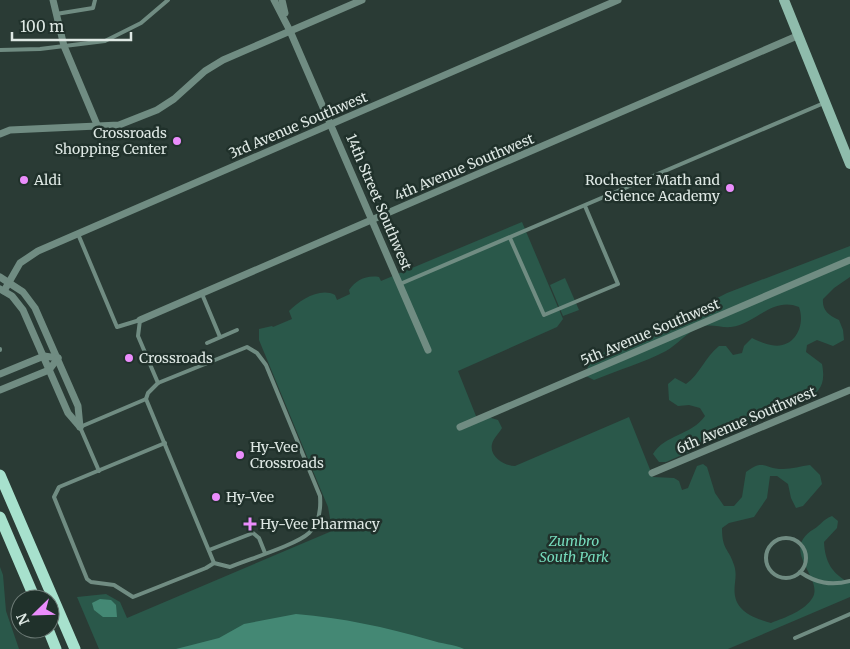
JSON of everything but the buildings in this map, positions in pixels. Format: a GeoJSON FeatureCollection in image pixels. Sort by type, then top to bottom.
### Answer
{"type":"FeatureCollection","features":[{"type":"Feature","properties":{"kind":"main road"},"geometry":{"type":"LineString","coordinates":[[784,0],[850,164]]}},
{"type":"Feature","properties":{"kind":"main road"},"geometry":{"type":"LineString","coordinates":[[0,475],[75,649]]}},
{"type":"Feature","properties":{"kind":"main road"},"geometry":{"type":"LineString","coordinates":[[0,517],[31,589]]}},
{"type":"Feature","properties":{"kind":"street"},"geometry":{"type":"LineString","coordinates":[[53,0],[64,46],[98,126]]}},
{"type":"Feature","properties":{"kind":"street","name":"14th Street Southwest"},"geometry":{"type":"LineString","coordinates":[[274,0],[286,21],[428,350]]}},
{"type":"Feature","properties":{"kind":"street","name":"14th Street Southwest"},"geometry":{"type":"LineString","coordinates":[[282,0],[286,21]]}},
{"type":"Feature","properties":{"kind":"street"},"geometry":{"type":"LineString","coordinates":[[0,134],[10,130],[119,125],[157,110],[174,99],[205,71],[223,60],[362,0]]}},
{"type":"Feature","properties":{"kind":"street","name":"3rd Avenue Southwest"},"geometry":{"type":"LineString","coordinates":[[2,290],[16,269],[27,257],[618,0]]}},
{"type":"Feature","properties":{"kind":"street","name":"4th Avenue Southwest"},"geometry":{"type":"LineString","coordinates":[[140,320],[798,36]]}},
{"type":"Feature","properties":{"kind":"street","name":"5th Avenue Southwest"},"geometry":{"type":"LineString","coordinates":[[460,427],[850,260]]}},
{"type":"Feature","properties":{"kind":"street"},"geometry":{"type":"LineString","coordinates":[[0,277],[9,281],[23,292],[32,303],[78,406],[80,427]]}},
{"type":"Feature","properties":{"kind":"street"},"geometry":{"type":"LineString","coordinates":[[2,290],[23,310],[68,413],[80,427]]}},
{"type":"Feature","properties":{"kind":"street"},"geometry":{"type":"LineString","coordinates":[[0,374],[44,356],[58,358]]}},
{"type":"Feature","properties":{"kind":"street"},"geometry":{"type":"LineString","coordinates":[[0,390],[50,370],[58,358]]}},
{"type":"Feature","properties":{"kind":"street","name":"6th Avenue Southwest"},"geometry":{"type":"LineString","coordinates":[[652,473],[850,390]]}},
{"type":"Feature","properties":{"kind":"lane"},"geometry":{"type":"LineString","coordinates":[[56,14],[93,8],[95,0]]}},
{"type":"Feature","properties":{"kind":"lane"},"geometry":{"type":"LineString","coordinates":[[0,50],[40,50],[105,41],[141,22],[168,0]]}},
{"type":"Feature","properties":{"kind":"lane"},"geometry":{"type":"LineString","coordinates":[[400,284],[824,103]]}},
{"type":"Feature","properties":{"kind":"lane"},"geometry":{"type":"LineString","coordinates":[[510,238],[544,315],[618,284],[585,206]]}},
{"type":"Feature","properties":{"kind":"lane"},"geometry":{"type":"LineString","coordinates":[[78,234],[117,327],[140,320],[138,336],[158,383]]}},
{"type":"Feature","properties":{"kind":"lane"},"geometry":{"type":"LineString","coordinates":[[202,294],[220,337]]}},
{"type":"Feature","properties":{"kind":"lane"},"geometry":{"type":"LineString","coordinates":[[207,343],[237,330]]}},
{"type":"Feature","properties":{"kind":"lane"},"geometry":{"type":"LineString","coordinates":[[165,443],[59,487],[54,497],[87,579],[90,582],[114,585],[128,595],[138,597],[214,563],[230,567],[309,533],[318,519],[321,504],[320,496],[262,357],[251,349],[242,348],[158,383],[148,393],[146,399],[165,443],[214,563]]}},
{"type":"Feature","properties":{"kind":"lane"},"geometry":{"type":"LineString","coordinates":[[99,471],[80,427],[146,399]]}},
{"type":"Feature","properties":{"kind":"lane"},"geometry":{"type":"LineString","coordinates":[[209,550],[253,533],[260,538],[266,553]]}},
{"type":"Feature","properties":{"kind":"lane"},"geometry":{"type":"LineString","coordinates":[[800,572],[806,559],[804,550],[799,543],[792,539],[783,538],[770,546],[766,561],[773,572],[786,577],[800,572],[821,583],[838,583],[850,580]]}},
{"type":"Feature","properties":{"kind":"lane"},"geometry":{"type":"LineString","coordinates":[[796,638],[850,614]]}},
{"type":"Feature","properties":{"kind":"green space","name":"Zumbro South Park"},"geometry":{"type":"Polygon","coordinates":[[[522,222],[563,319],[557,327],[458,371],[478,421],[488,417],[498,420],[502,428],[492,444],[495,457],[515,466],[629,417],[653,477],[674,478],[679,481],[682,490],[688,488],[697,466],[703,464],[707,467],[715,493],[724,506],[734,506],[742,497],[746,472],[752,468],[764,465],[777,469],[786,469],[810,465],[820,475],[822,484],[803,506],[796,508],[791,498],[788,484],[777,476],[770,476],[767,498],[754,517],[729,523],[722,528],[724,545],[735,569],[735,596],[744,611],[771,623],[795,613],[810,602],[814,589],[801,554],[800,546],[804,537],[832,516],[838,521],[837,528],[824,542],[826,556],[838,576],[850,583],[850,597],[728,649],[99,649],[77,597],[106,594],[120,602],[127,618],[339,528],[331,524],[328,507],[259,340],[259,329],[273,327],[292,319],[289,311],[310,296],[329,293],[335,295],[337,300],[350,294],[349,290],[362,279],[379,277],[381,281],[522,222]]]}},
{"type":"Feature","properties":{"kind":"green space"},"geometry":{"type":"Polygon","coordinates":[[[850,246],[850,277],[834,288],[823,299],[826,312],[839,320],[844,340],[833,346],[817,340],[807,345],[806,352],[822,364],[823,377],[818,391],[803,402],[666,462],[659,462],[653,454],[664,443],[693,427],[705,416],[700,408],[689,405],[678,406],[669,400],[668,384],[675,378],[686,384],[719,346],[726,346],[733,355],[742,353],[744,346],[752,338],[771,345],[779,346],[786,344],[796,335],[801,322],[799,307],[790,305],[772,308],[740,325],[731,327],[708,325],[700,327],[666,351],[648,359],[594,380],[586,376],[588,366],[594,357],[657,329],[727,293],[850,246]]]}},
{"type":"Feature","properties":{"kind":"green space"},"geometry":{"type":"Polygon","coordinates":[[[565,278],[579,310],[563,316],[550,285],[565,278]]]}},
{"type":"Feature","properties":{"kind":"green space"},"geometry":{"type":"Polygon","coordinates":[[[0,567],[3,575],[6,611],[10,623],[10,639],[16,639],[19,649],[0,649],[0,567]]]}},
{"type":"Feature","properties":{"kind":"shaded area"},"geometry":{"type":"Polygon","coordinates":[[[100,599],[111,600],[116,605],[117,617],[103,617],[94,610],[92,603],[100,599]]]}},
{"type":"Feature","properties":{"kind":"shaded area"},"geometry":{"type":"Polygon","coordinates":[[[296,614],[364,624],[464,649],[176,649],[219,638],[244,624],[296,614]]]}},
{"type":"Feature","properties":{"kind":"place","name":"Crossroads Shopping Center"},"geometry":{"type":"Point","coordinates":[177,141]}},
{"type":"Feature","properties":{"kind":"place","name":"Aldi"},"geometry":{"type":"Point","coordinates":[24,180]}},
{"type":"Feature","properties":{"kind":"place","name":"Rochester Math and Science Academy"},"geometry":{"type":"Point","coordinates":[730,188]}},
{"type":"Feature","properties":{"kind":"place","name":"Crossroads"},"geometry":{"type":"Point","coordinates":[129,358]}},
{"type":"Feature","properties":{"kind":"place","name":"Hy-Vee Crossroads"},"geometry":{"type":"Point","coordinates":[240,455]}},
{"type":"Feature","properties":{"kind":"place","name":"Hy-Vee"},"geometry":{"type":"Point","coordinates":[216,497]}},
{"type":"Feature","properties":{"kind":"place","name":"Hy-Vee Pharmacy"},"geometry":{"type":"Point","coordinates":[250,524]}}]}
